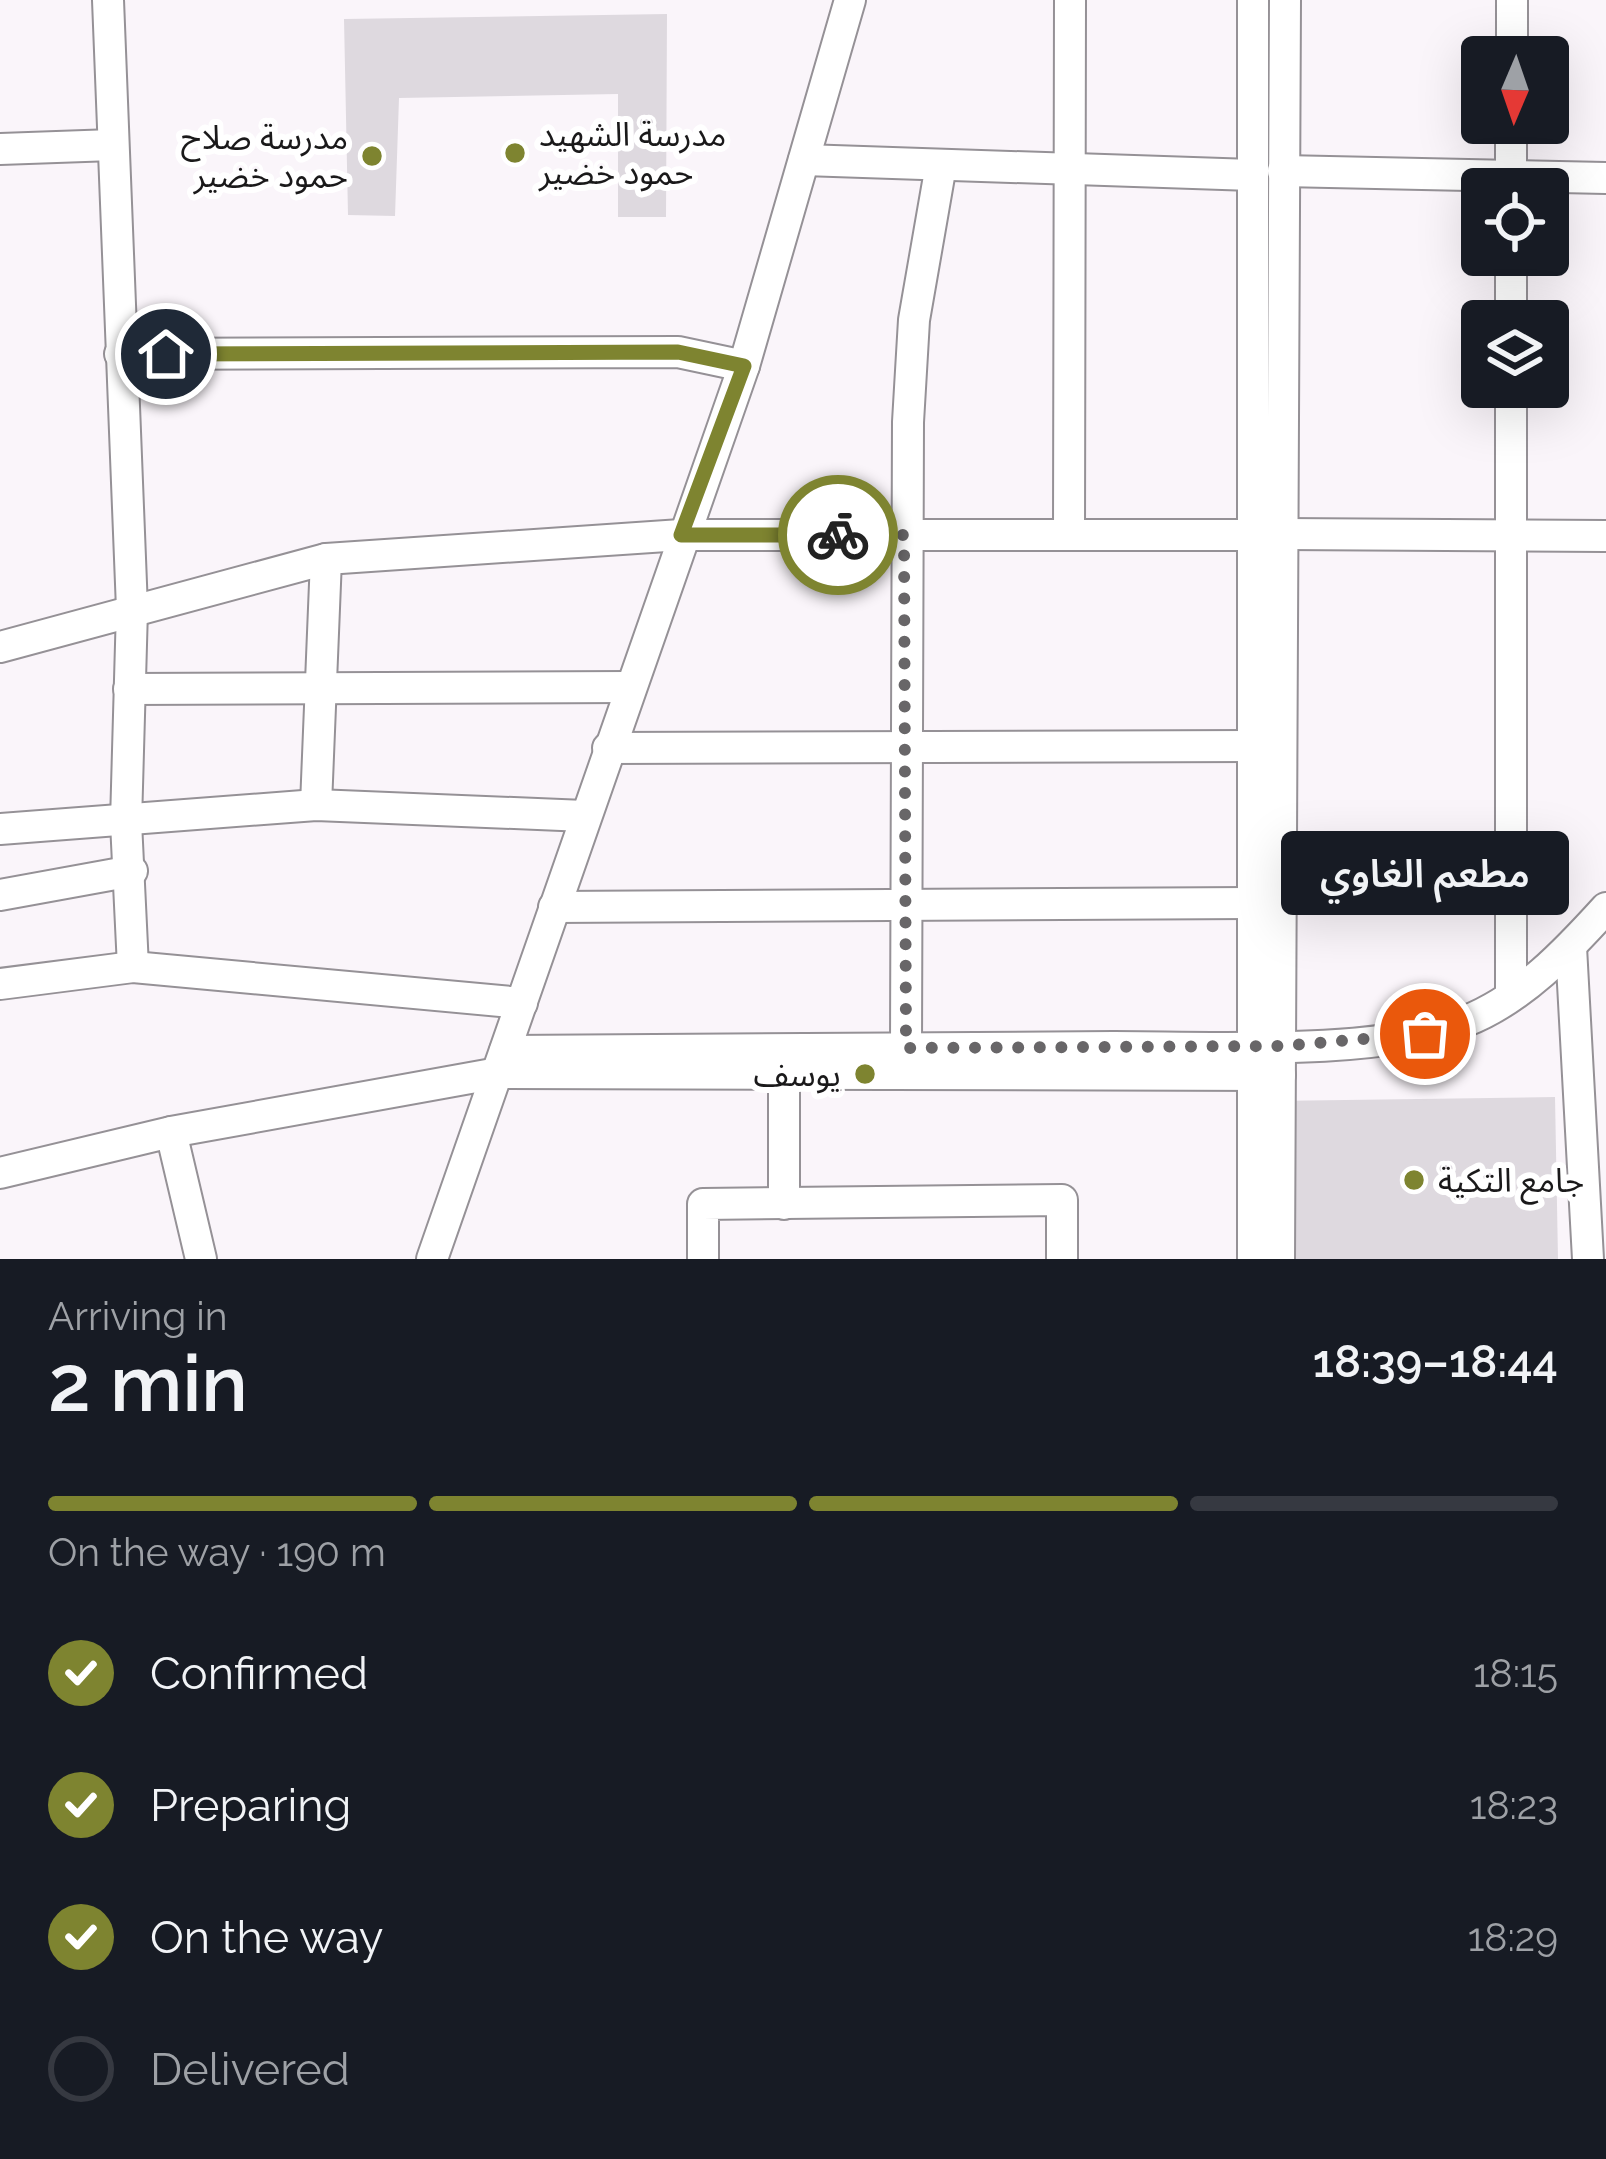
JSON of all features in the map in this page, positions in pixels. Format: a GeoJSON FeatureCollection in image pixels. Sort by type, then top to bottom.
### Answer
{"type":"FeatureCollection","features":[{"type":"Feature","properties":{"kind":"street"},"geometry":{"type":"LineString","coordinates":[[108,0],[132,609],[126,821],[134,967]]}},
{"type":"Feature","properties":{"kind":"street"},"geometry":{"type":"LineString","coordinates":[[432,1259],[681,535],[744,366],[850,0]]}},
{"type":"Feature","properties":{"kind":"street"},"geometry":{"type":"LineString","coordinates":[[1069,535],[1070,0]]}},
{"type":"Feature","properties":{"kind":"street"},"geometry":{"type":"LineString","coordinates":[[1253,0],[1268,173],[1265,1060],[1253,1259]]}},
{"type":"Feature","properties":{"kind":"street"},"geometry":{"type":"LineString","coordinates":[[1268,173],[1285,0]]}},
{"type":"Feature","properties":{"kind":"street"},"geometry":{"type":"LineString","coordinates":[[1512,0],[1512,36]]}},
{"type":"Feature","properties":{"kind":"street"},"geometry":{"type":"LineString","coordinates":[[0,149],[113,145]]}},
{"type":"Feature","properties":{"kind":"street"},"geometry":{"type":"LineString","coordinates":[[804,160],[1461,181]]}},
{"type":"Feature","properties":{"kind":"street"},"geometry":{"type":"LineString","coordinates":[[906,1048],[904,535],[914,320],[941,165]]}},
{"type":"Feature","properties":{"kind":"street"},"geometry":{"type":"LineString","coordinates":[[1569,180],[1606,178]]}},
{"type":"Feature","properties":{"kind":"street"},"geometry":{"type":"LineString","coordinates":[[120,354],[678,352],[744,366]]}},
{"type":"Feature","properties":{"kind":"street"},"geometry":{"type":"LineString","coordinates":[[1511,408],[1511,997]]}},
{"type":"Feature","properties":{"kind":"street"},"geometry":{"type":"LineString","coordinates":[[1268,534],[1251,746],[1251,903],[1279,1259]]}},
{"type":"Feature","properties":{"kind":"street"},"geometry":{"type":"LineString","coordinates":[[0,647],[326,559],[681,535],[1606,536]]}},
{"type":"Feature","properties":{"kind":"street"},"geometry":{"type":"LineString","coordinates":[[316,805],[326,559]]}},
{"type":"Feature","properties":{"kind":"street"},"geometry":{"type":"LineString","coordinates":[[129,688],[629,687]]}},
{"type":"Feature","properties":{"kind":"street"},"geometry":{"type":"LineString","coordinates":[[608,748],[1251,746]]}},
{"type":"Feature","properties":{"kind":"street"},"geometry":{"type":"LineString","coordinates":[[0,830],[316,805],[585,816]]}},
{"type":"Feature","properties":{"kind":"street"},"geometry":{"type":"LineString","coordinates":[[0,895],[132,871]]}},
{"type":"Feature","properties":{"kind":"street"},"geometry":{"type":"LineString","coordinates":[[554,907],[1251,903]]}},
{"type":"Feature","properties":{"kind":"street"},"geometry":{"type":"LineString","coordinates":[[501,1062],[784,1074],[1265,1060],[1425,1034],[1469,1021],[1511,997],[1571,947],[1606,908]]}},
{"type":"Feature","properties":{"kind":"street"},"geometry":{"type":"LineString","coordinates":[[1571,947],[1588,1259]]}},
{"type":"Feature","properties":{"kind":"street"},"geometry":{"type":"LineString","coordinates":[[0,984],[134,967],[522,1003]]}},
{"type":"Feature","properties":{"kind":"street"},"geometry":{"type":"LineString","coordinates":[[0,1173],[501,1062],[906,1048],[1265,1060]]}},
{"type":"Feature","properties":{"kind":"street"},"geometry":{"type":"LineString","coordinates":[[784,1074],[784,1204]]}},
{"type":"Feature","properties":{"kind":"street"},"geometry":{"type":"LineString","coordinates":[[170,1132],[201,1259]]}},
{"type":"Feature","properties":{"kind":"street"},"geometry":{"type":"LineString","coordinates":[[704,1259],[703,1204],[1062,1200],[1062,1259]]}},
{"type":"Feature","properties":{"kind":"building"},"geometry":{"type":"Polygon","coordinates":[[[667,14],[666,217],[618,217],[618,94],[399,98],[395,216],[348,215],[344,19],[667,14]]]}},
{"type":"Feature","properties":{"kind":"building","name":"جامع التكية"},"geometry":{"type":"Polygon","coordinates":[[[1555,1097],[1558,1259],[1271,1259],[1273,1101],[1555,1097]]]}},
{"type":"Feature","properties":{"kind":"way so far"},"geometry":{"type":"LineString","coordinates":[[838,535],[904,535],[906,1048],[1280,1046],[1425,1034]]}},
{"type":"Feature","properties":{"kind":"place","name":"مدرسة الشهيد حمود خضير"},"geometry":{"type":"Point","coordinates":[515,153]}},
{"type":"Feature","properties":{"kind":"place","name":"مدرسة صلاح حمود خضير"},"geometry":{"type":"Point","coordinates":[372,156]}},
{"type":"Feature","properties":{"kind":"place","name":"مطعم الغاوي"},"geometry":{"type":"Point","coordinates":[1425,1034]}},
{"type":"Feature","properties":{"kind":"place","name":"يوسف"},"geometry":{"type":"Point","coordinates":[865,1074]}},
{"type":"Feature","properties":{"kind":"place","name":"جامع التكية"},"geometry":{"type":"Point","coordinates":[1414,1180]}},
{"type":"Feature","properties":{"kind":"route"},"geometry":{"type":"LineString","coordinates":[[166,354],[678,352],[744,366],[681,535],[838,535]]}}]}
